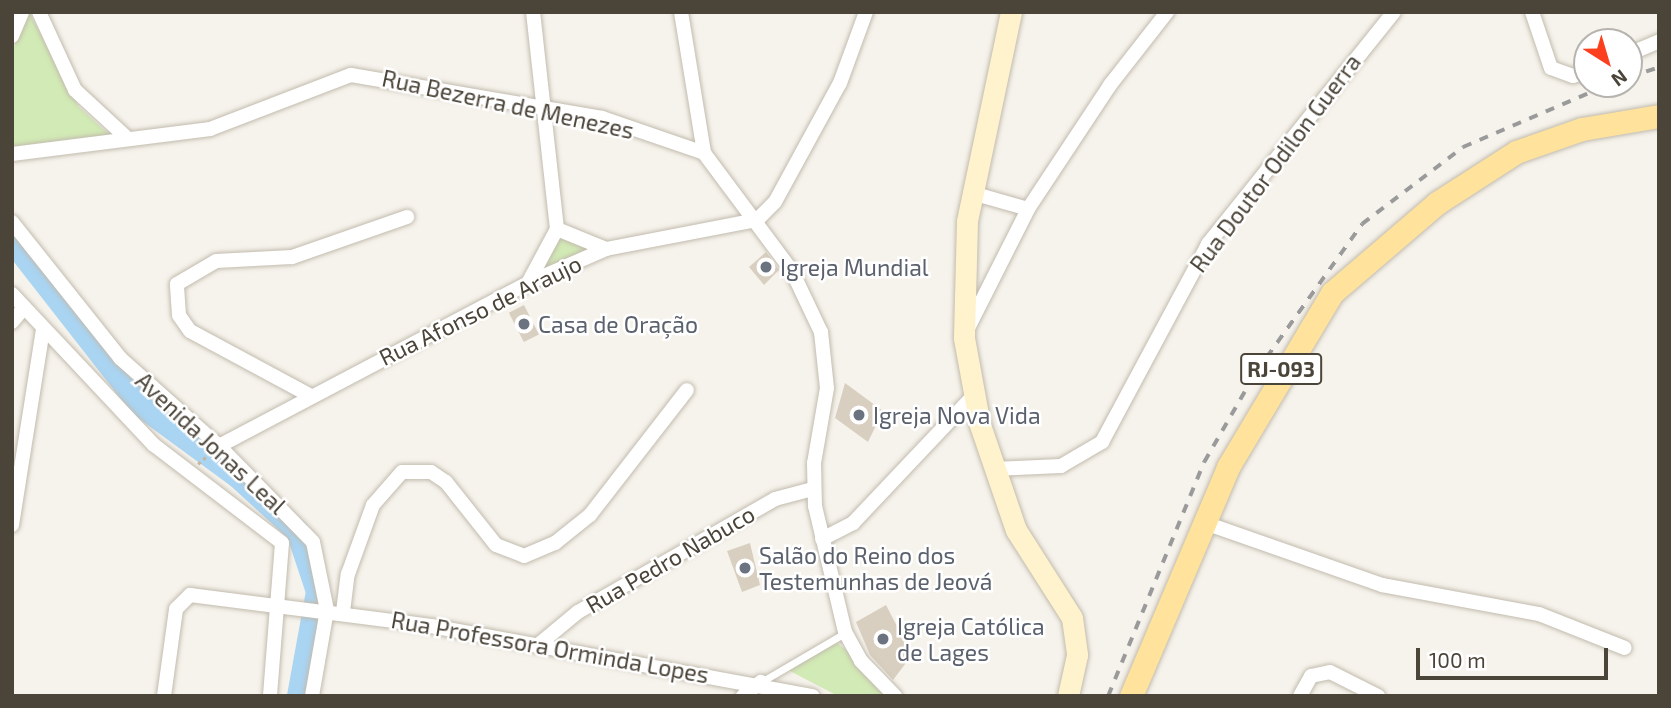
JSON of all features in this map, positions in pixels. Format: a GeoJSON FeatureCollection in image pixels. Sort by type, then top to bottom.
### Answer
{"type":"FeatureCollection","features":[{"type":"Feature","properties":{"kind":"main road","name":"RJ-093"},"geometry":{"type":"LineString","coordinates":[[1131,696],[1202,522],[1273,381],[1332,293],[1437,203],[1550,138],[1659,116]]}},
{"type":"Feature","properties":{"kind":"street"},"geometry":{"type":"LineString","coordinates":[[12,36],[22,12]]}},
{"type":"Feature","properties":{"kind":"street"},"geometry":{"type":"LineString","coordinates":[[39,12],[75,90],[127,138]]}},
{"type":"Feature","properties":{"kind":"street"},"geometry":{"type":"LineString","coordinates":[[528,282],[557,229],[540,106],[533,12]]}},
{"type":"Feature","properties":{"kind":"street"},"geometry":{"type":"LineString","coordinates":[[681,12],[704,153],[757,220],[807,295],[821,332],[827,388],[813,489],[822,539],[845,632],[861,661],[895,696]]}},
{"type":"Feature","properties":{"kind":"street"},"geometry":{"type":"LineString","coordinates":[[757,220],[779,195],[840,83],[866,12]]}},
{"type":"Feature","properties":{"kind":"street"},"geometry":{"type":"LineString","coordinates":[[1011,12],[972,192],[964,338],[973,396],[994,469],[1020,538],[1072,618],[1077,655],[1068,696]]}},
{"type":"Feature","properties":{"kind":"street"},"geometry":{"type":"LineString","coordinates":[[964,338],[1028,209],[1110,85],[1167,12]]}},
{"type":"Feature","properties":{"kind":"street","name":"Rua Doutor Odilon Guerra"},"geometry":{"type":"LineString","coordinates":[[994,469],[1060,466],[1102,442],[1197,260],[1394,12]]}},
{"type":"Feature","properties":{"kind":"street"},"geometry":{"type":"LineString","coordinates":[[1532,12],[1551,68],[1560,75],[1573,74]]}},
{"type":"Feature","properties":{"kind":"street","name":"Rua Bezerra de Menezes"},"geometry":{"type":"LineString","coordinates":[[12,154],[229,124],[351,75],[602,118],[704,153]]}},
{"type":"Feature","properties":{"kind":"street"},"geometry":{"type":"LineString","coordinates":[[972,192],[1028,209]]}},
{"type":"Feature","properties":{"kind":"street"},"geometry":{"type":"LineString","coordinates":[[309,395],[190,331],[179,315],[177,284],[216,261],[292,257],[407,217]]}},
{"type":"Feature","properties":{"kind":"street","name":"Rua Afonso de Araujo"},"geometry":{"type":"LineString","coordinates":[[216,448],[309,395],[528,282],[606,249],[757,220]]}},
{"type":"Feature","properties":{"kind":"street","name":"Avenida Jonas Leal"},"geometry":{"type":"LineString","coordinates":[[12,222],[120,358],[313,542],[323,610],[312,696]]}},
{"type":"Feature","properties":{"kind":"street"},"geometry":{"type":"LineString","coordinates":[[557,229],[606,249]]}},
{"type":"Feature","properties":{"kind":"street","name":"Avenida Jonas Leal"},"geometry":{"type":"LineString","coordinates":[[12,294],[23,309],[154,445],[282,543],[286,606],[270,696]]}},
{"type":"Feature","properties":{"kind":"street"},"geometry":{"type":"LineString","coordinates":[[12,322],[23,309]]}},
{"type":"Feature","properties":{"kind":"street"},"geometry":{"type":"LineString","coordinates":[[12,525],[43,330]]}},
{"type":"Feature","properties":{"kind":"street"},"geometry":{"type":"LineString","coordinates":[[343,612],[348,574],[373,505],[402,472],[431,472],[446,482],[496,545],[524,555],[555,543],[590,515],[687,390]]}},
{"type":"Feature","properties":{"kind":"street"},"geometry":{"type":"LineString","coordinates":[[822,539],[853,523],[973,396]]}},
{"type":"Feature","properties":{"kind":"street","name":"Rua Pedro Nabuco"},"geometry":{"type":"LineString","coordinates":[[537,646],[562,622],[775,499],[813,489]]}},
{"type":"Feature","properties":{"kind":"street"},"geometry":{"type":"LineString","coordinates":[[1202,522],[1382,585],[1539,614],[1625,648]]}},
{"type":"Feature","properties":{"kind":"street","name":"Rua Professora Orminda Lopes"},"geometry":{"type":"LineString","coordinates":[[164,696],[176,609],[190,595],[343,612],[761,682],[813,696]]}},
{"type":"Feature","properties":{"kind":"street"},"geometry":{"type":"LineString","coordinates":[[1300,696],[1311,676],[1330,672],[1378,696]]}},
{"type":"Feature","properties":{"kind":"street"},"geometry":{"type":"LineString","coordinates":[[743,696],[761,682]]}},
{"type":"Feature","properties":{"kind":"lane"},"geometry":{"type":"LineString","coordinates":[[761,682],[845,632]]}},
{"type":"Feature","properties":{"kind":"path"},"geometry":{"type":"LineString","coordinates":[[196,466],[216,448]]}},
{"type":"Feature","properties":{"kind":"green space"},"geometry":{"type":"Polygon","coordinates":[[[29,12],[79,107],[113,138],[12,149],[12,52],[29,12]]]}},
{"type":"Feature","properties":{"kind":"green space"},"geometry":{"type":"Polygon","coordinates":[[[556,234],[595,247],[533,279],[556,234]]]}},
{"type":"Feature","properties":{"kind":"green space"},"geometry":{"type":"Polygon","coordinates":[[[832,639],[889,684],[896,696],[838,696],[788,670],[832,639]]]}},
{"type":"Feature","properties":{"kind":"building","name":"Igreja Mundial"},"geometry":{"type":"Polygon","coordinates":[[[766,252],[779,270],[764,285],[749,267],[766,252]]]}},
{"type":"Feature","properties":{"kind":"building","name":"Casa de Oração"},"geometry":{"type":"Polygon","coordinates":[[[524,305],[539,334],[524,342],[509,313],[524,305]]]}},
{"type":"Feature","properties":{"kind":"building","name":"Igreja Nova Vida"},"geometry":{"type":"Polygon","coordinates":[[[845,383],[883,411],[868,442],[835,418],[845,383]]]}},
{"type":"Feature","properties":{"kind":"building","name":"Salão do Reino dos Testemunhas de Jeová"},"geometry":{"type":"Polygon","coordinates":[[[750,543],[760,585],[742,592],[727,551],[750,543]]]}},
{"type":"Feature","properties":{"kind":"building","name":"Igreja Católica de Lages"},"geometry":{"type":"Polygon","coordinates":[[[886,605],[912,655],[893,680],[870,655],[856,622],[886,605]]]}},
{"type":"Feature","properties":{"kind":"waterway"},"geometry":{"type":"LineString","coordinates":[[12,241],[140,405],[237,476],[297,531],[317,591],[298,696]]}},
{"type":"Feature","properties":{"kind":"railway"},"geometry":{"type":"LineString","coordinates":[[1643,72],[1659,67]]}},
{"type":"Feature","properties":{"kind":"railway"},"geometry":{"type":"LineString","coordinates":[[1108,696],[1204,462],[1256,372],[1362,224],[1463,147],[1577,98]]}},
{"type":"Feature","properties":{"kind":"place","name":"Igreja Mundial"},"geometry":{"type":"Point","coordinates":[766,267]}},
{"type":"Feature","properties":{"kind":"place","name":"Casa de Oração"},"geometry":{"type":"Point","coordinates":[524,324]}},
{"type":"Feature","properties":{"kind":"place","name":"Igreja Nova Vida"},"geometry":{"type":"Point","coordinates":[859,415]}},
{"type":"Feature","properties":{"kind":"place","name":"Salão do Reino dos Testemunhas de Jeová"},"geometry":{"type":"Point","coordinates":[745,568]}},
{"type":"Feature","properties":{"kind":"place","name":"Igreja Católica de Lages"},"geometry":{"type":"Point","coordinates":[883,639]}}]}
